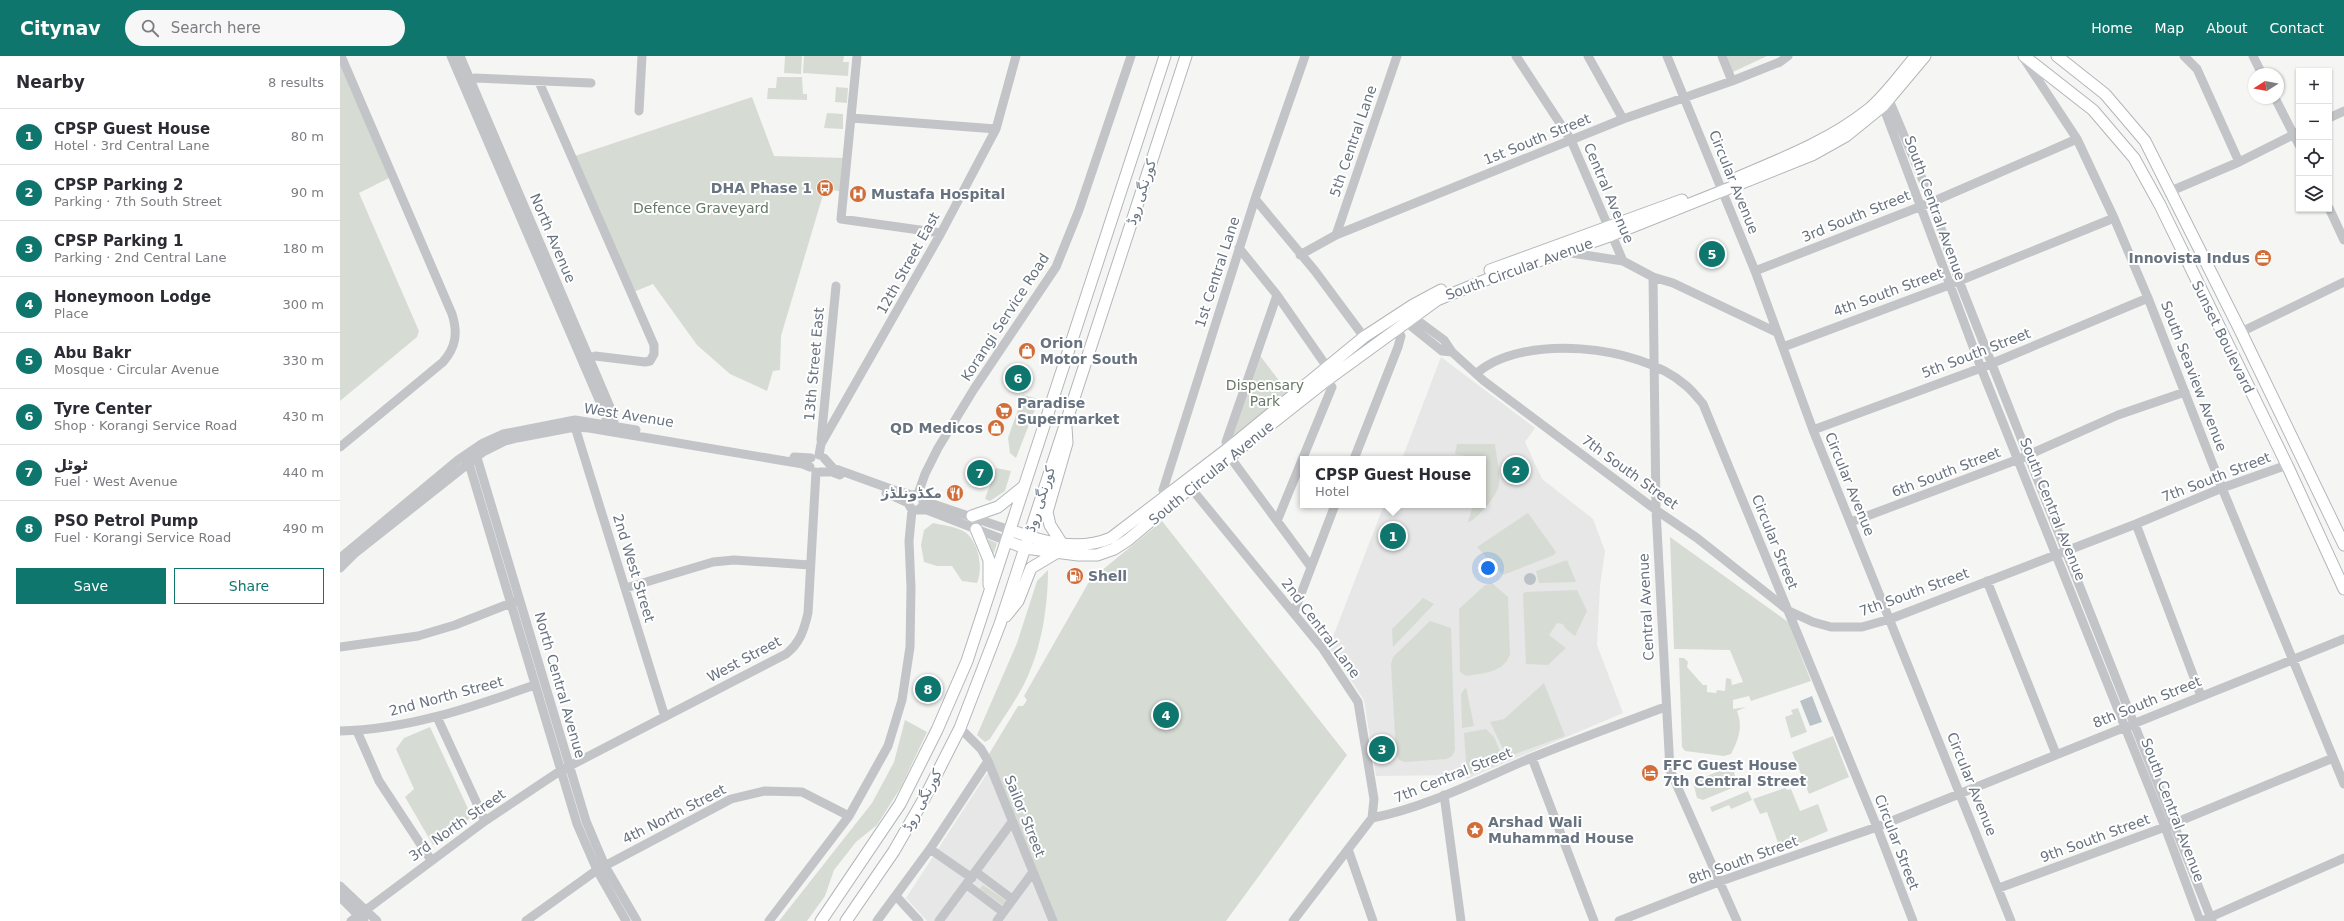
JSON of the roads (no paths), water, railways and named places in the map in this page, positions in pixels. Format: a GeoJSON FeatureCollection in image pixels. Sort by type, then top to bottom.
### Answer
{"type":"FeatureCollection","features":[{"type":"Feature","properties":{"kind":"main road","name":"کورنگی روڈ"},"geometry":{"type":"LineString","coordinates":[[821,921],[855,874],[900,804],[937,730],[966,661],[989,588],[995,579],[1023,486],[1165,56]]}},
{"type":"Feature","properties":{"kind":"main road","name":"کورنگی روڈ"},"geometry":{"type":"LineString","coordinates":[[846,921],[894,851],[925,797],[960,728],[1000,624],[1186,56]]}},
{"type":"Feature","properties":{"kind":"main road","name":"South Circular Avenue"},"geometry":{"type":"LineString","coordinates":[[1721,189],[1810,147],[1840,129],[1870,108],[1916,56]]}},
{"type":"Feature","properties":{"kind":"main road","name":"South Circular Avenue"},"geometry":{"type":"LineString","coordinates":[[1008,536],[1025,548],[1084,556],[1105,553],[1128,540],[1188,485],[1230,452],[1405,322],[1437,300],[1488,279],[1565,252],[1610,232],[1812,155],[1846,136],[1886,103],[1925,56]]}},
{"type":"Feature","properties":{"kind":"main road","name":"Sunset Boulevard"},"geometry":{"type":"LineString","coordinates":[[2023,56],[2093,110],[2116,135],[2134,158],[2287,465],[2344,589]]}},
{"type":"Feature","properties":{"kind":"main road","name":"Sunset Boulevard"},"geometry":{"type":"LineString","coordinates":[[2057,56],[2105,94],[2145,140],[2241,332],[2344,545]]}},
{"type":"Feature","properties":{"kind":"main road","name":"South Circular Avenue"},"geometry":{"type":"LineString","coordinates":[[1230,452],[1364,337],[1426,297],[1485,272],[1610,232]]}},
{"type":"Feature","properties":{"kind":"main road"},"geometry":{"type":"LineString","coordinates":[[2194,277],[2210,270]]}},
{"type":"Feature","properties":{"kind":"main road"},"geometry":{"type":"LineString","coordinates":[[1062,544],[1050,525],[1047,512],[1067,443],[1066,422]]}},
{"type":"Feature","properties":{"kind":"main road","name":"South Circular Avenue"},"geometry":{"type":"LineString","coordinates":[[1008,536],[1028,537],[1062,544],[1094,544],[1111,538],[1167,497],[1188,485]]}},
{"type":"Feature","properties":{"kind":"main road"},"geometry":{"type":"LineString","coordinates":[[972,516],[998,507],[1023,486]]}},
{"type":"Feature","properties":{"kind":"main road"},"geometry":{"type":"LineString","coordinates":[[976,529],[989,560],[989,588]]}},
{"type":"Feature","properties":{"kind":"main road"},"geometry":{"type":"LineString","coordinates":[[1000,624],[1018,600],[1031,568],[1056,553]]}},
{"type":"Feature","properties":{"kind":"street"},"geometry":{"type":"LineString","coordinates":[[340,447],[443,362],[454,346],[456,335],[452,314],[341,56]]}},
{"type":"Feature","properties":{"kind":"street","name":"North Avenue"},"geometry":{"type":"LineString","coordinates":[[451,56],[466,81],[586,360],[612,429]]}},
{"type":"Feature","properties":{"kind":"street","name":"North Avenue"},"geometry":{"type":"LineString","coordinates":[[460,56],[466,81]]}},
{"type":"Feature","properties":{"kind":"street"},"geometry":{"type":"LineString","coordinates":[[638,111],[642,56]]}},
{"type":"Feature","properties":{"kind":"street"},"geometry":{"type":"LineString","coordinates":[[857,56],[841,219],[941,233]]}},
{"type":"Feature","properties":{"kind":"street","name":"12th Street East"},"geometry":{"type":"LineString","coordinates":[[817,464],[821,444],[941,233],[996,129],[1016,56]]}},
{"type":"Feature","properties":{"kind":"street","name":"Korangi Service Road"},"geometry":{"type":"LineString","coordinates":[[769,921],[849,816],[888,746],[902,700],[910,648],[910,541],[915,502],[925,474],[938,448],[970,396],[1056,267],[1079,210],[1130,56]]}},
{"type":"Feature","properties":{"kind":"street","name":"1st Central Lane"},"geometry":{"type":"LineString","coordinates":[[1167,497],[1163,490],[1239,248],[1306,56]]}},
{"type":"Feature","properties":{"kind":"street","name":"5th Central Lane"},"geometry":{"type":"LineString","coordinates":[[1336,235],[1397,56]]}},
{"type":"Feature","properties":{"kind":"street","name":"Central Avenue"},"geometry":{"type":"LineString","coordinates":[[1516,56],[1571,140],[1623,261]]}},
{"type":"Feature","properties":{"kind":"street"},"geometry":{"type":"LineString","coordinates":[[1588,56],[1624,119]]}},
{"type":"Feature","properties":{"kind":"street","name":"Circular Avenue"},"geometry":{"type":"LineString","coordinates":[[1667,56],[1755,271],[1813,430],[1961,792],[2011,921]]}},
{"type":"Feature","properties":{"kind":"street"},"geometry":{"type":"LineString","coordinates":[[1722,56],[1732,82]]}},
{"type":"Feature","properties":{"kind":"street","name":"1st South Street"},"geometry":{"type":"LineString","coordinates":[[1300,255],[1336,235],[1624,119],[1732,82],[1780,62],[1788,56]]}},
{"type":"Feature","properties":{"kind":"street","name":"South Seaview Avenue"},"geometry":{"type":"LineString","coordinates":[[2023,56],[2077,140],[2114,218],[2148,298],[2222,488],[2344,784]]}},
{"type":"Feature","properties":{"kind":"street"},"geometry":{"type":"LineString","coordinates":[[2184,56],[2197,69],[2238,162]]}},
{"type":"Feature","properties":{"kind":"street"},"geometry":{"type":"LineString","coordinates":[[2253,56],[2259,68]]}},
{"type":"Feature","properties":{"kind":"street"},"geometry":{"type":"LineString","coordinates":[[466,81],[475,78],[539,82],[591,83]]}},
{"type":"Feature","properties":{"kind":"street"},"geometry":{"type":"LineString","coordinates":[[539,82],[654,345],[654,354],[650,361],[644,362],[595,356],[586,360]]}},
{"type":"Feature","properties":{"kind":"street"},"geometry":{"type":"LineString","coordinates":[[1886,103],[1932,202],[1959,281],[1993,363],[2134,723],[2169,826],[2211,919]]}},
{"type":"Feature","properties":{"kind":"street","name":"South Central Avenue"},"geometry":{"type":"LineString","coordinates":[[1886,103],[1949,285],[2125,726],[2169,826],[2201,921]]}},
{"type":"Feature","properties":{"kind":"street"},"geometry":{"type":"LineString","coordinates":[[2171,191],[2238,162],[2296,134],[2278,104]]}},
{"type":"Feature","properties":{"kind":"street"},"geometry":{"type":"LineString","coordinates":[[2332,117],[2344,111]]}},
{"type":"Feature","properties":{"kind":"street"},"geometry":{"type":"LineString","coordinates":[[852,118],[996,129]]}},
{"type":"Feature","properties":{"kind":"street","name":"3rd South Street"},"geometry":{"type":"LineString","coordinates":[[1755,271],[1921,205],[1932,202],[2077,140]]}},
{"type":"Feature","properties":{"kind":"street"},"geometry":{"type":"LineString","coordinates":[[1255,199],[1300,255],[1315,271],[1364,337]]}},
{"type":"Feature","properties":{"kind":"street"},"geometry":{"type":"LineString","coordinates":[[2331,212],[2344,240]]}},
{"type":"Feature","properties":{"kind":"street","name":"4th South Street"},"geometry":{"type":"LineString","coordinates":[[1783,347],[1949,285],[2114,218]]}},
{"type":"Feature","properties":{"kind":"street"},"geometry":{"type":"LineString","coordinates":[[1239,248],[1277,295],[1328,367]]}},
{"type":"Feature","properties":{"kind":"street"},"geometry":{"type":"LineString","coordinates":[[1565,252],[1623,261],[1653,277],[1673,283],[1776,332]]}},
{"type":"Feature","properties":{"kind":"street","name":"Central Avenue"},"geometry":{"type":"LineString","coordinates":[[1653,277],[1656,510],[1665,707],[1670,770],[1721,881],[1737,921]]}},
{"type":"Feature","properties":{"kind":"street"},"geometry":{"type":"LineString","coordinates":[[2241,332],[2344,282]]}},
{"type":"Feature","properties":{"kind":"street","name":"13th Street East"},"geometry":{"type":"LineString","coordinates":[[821,444],[836,286]]}},
{"type":"Feature","properties":{"kind":"street"},"geometry":{"type":"LineString","coordinates":[[1277,295],[1226,442],[1230,452],[1277,521],[1311,567]]}},
{"type":"Feature","properties":{"kind":"street","name":"5th South Street"},"geometry":{"type":"LineString","coordinates":[[1813,430],[1981,368],[2148,298]]}},
{"type":"Feature","properties":{"kind":"street"},"geometry":{"type":"LineString","coordinates":[[1355,456],[1400,340],[1405,322]]}},
{"type":"Feature","properties":{"kind":"street","name":"7th South Street"},"geometry":{"type":"LineString","coordinates":[[1405,322],[1444,340],[1452,352],[1476,373],[1656,510],[1697,538],[1789,611],[1813,622],[1832,628],[1862,627],[1890,619],[2136,524],[2222,488],[2287,465]]}},
{"type":"Feature","properties":{"kind":"street","name":"Circular Street"},"geometry":{"type":"LineString","coordinates":[[1476,373],[1487,364],[1530,351],[1570,347],[1611,352],[1654,366],[1684,383],[1703,404],[1877,827],[1910,920]]}},
{"type":"Feature","properties":{"kind":"street"},"geometry":{"type":"LineString","coordinates":[[1304,456],[1332,387],[1327,380]]}},
{"type":"Feature","properties":{"kind":"street","name":"6th South Street"},"geometry":{"type":"LineString","coordinates":[[1851,522],[2019,459],[2118,415],[2184,392]]}},
{"type":"Feature","properties":{"kind":"street","name":"West Avenue"},"geometry":{"type":"LineString","coordinates":[[340,558],[472,456],[503,434],[575,420],[612,429],[803,464],[817,464],[833,468],[891,489],[927,510],[976,529],[1008,536]]}},
{"type":"Feature","properties":{"kind":"street","name":"West Avenue"},"geometry":{"type":"LineString","coordinates":[[340,568],[354,554],[472,456],[505,441],[575,427],[612,429]]}},
{"type":"Feature","properties":{"kind":"street","name":"2nd West Street"},"geometry":{"type":"LineString","coordinates":[[575,427],[665,717]]}},
{"type":"Feature","properties":{"kind":"street","name":"North Central Avenue"},"geometry":{"type":"LineString","coordinates":[[472,456],[521,600],[586,821],[605,866],[637,921]]}},
{"type":"Feature","properties":{"kind":"street","name":"North Central Avenue"},"geometry":{"type":"LineString","coordinates":[[472,456],[511,602],[577,824],[597,870],[626,921]]}},
{"type":"Feature","properties":{"kind":"street","name":"West Avenue"},"geometry":{"type":"LineString","coordinates":[[817,464],[832,472],[915,502],[930,503],[972,516],[1008,536]]}},
{"type":"Feature","properties":{"kind":"street","name":"West Street"},"geometry":{"type":"LineString","coordinates":[[570,768],[795,648],[805,628],[808,613],[817,464]]}},
{"type":"Feature","properties":{"kind":"street"},"geometry":{"type":"LineString","coordinates":[[1277,521],[1300,465]]}},
{"type":"Feature","properties":{"kind":"street","name":"2nd Central Lane"},"geometry":{"type":"LineString","coordinates":[[1188,485],[1323,649],[1358,702],[1374,799],[1372,818]]}},
{"type":"Feature","properties":{"kind":"street"},"geometry":{"type":"LineString","coordinates":[[1294,612],[1334,508]]}},
{"type":"Feature","properties":{"kind":"street"},"geometry":{"type":"LineString","coordinates":[[2136,524],[2201,696]]}},
{"type":"Feature","properties":{"kind":"street"},"geometry":{"type":"LineString","coordinates":[[626,588],[720,561],[755,560],[810,565]]}},
{"type":"Feature","properties":{"kind":"street"},"geometry":{"type":"LineString","coordinates":[[1987,581],[2056,754]]}},
{"type":"Feature","properties":{"kind":"street"},"geometry":{"type":"LineString","coordinates":[[340,647],[418,636],[455,625],[511,602],[521,600]]}},
{"type":"Feature","properties":{"kind":"street","name":"8th South Street"},"geometry":{"type":"LineString","coordinates":[[1619,921],[1721,881],[1877,827],[2344,639]]}},
{"type":"Feature","properties":{"kind":"street","name":"2nd North Street"},"geometry":{"type":"LineString","coordinates":[[340,730],[381,728],[437,716],[474,706],[535,685]]}},
{"type":"Feature","properties":{"kind":"street","name":"7th Central Street"},"geometry":{"type":"LineString","coordinates":[[1372,818],[1394,814],[1532,758],[1665,707]]}},
{"type":"Feature","properties":{"kind":"street"},"geometry":{"type":"LineString","coordinates":[[437,716],[485,821]]}},
{"type":"Feature","properties":{"kind":"street","name":"Sailor Street"},"geometry":{"type":"LineString","coordinates":[[960,728],[981,750],[988,761],[1052,920]]}},
{"type":"Feature","properties":{"kind":"street"},"geometry":{"type":"LineString","coordinates":[[357,730],[379,781],[431,860]]}},
{"type":"Feature","properties":{"kind":"street"},"geometry":{"type":"LineString","coordinates":[[1532,758],[1594,921]]}},
{"type":"Feature","properties":{"kind":"street","name":"9th South Street"},"geometry":{"type":"LineString","coordinates":[[1999,888],[2169,826],[2333,758]]}},
{"type":"Feature","properties":{"kind":"street"},"geometry":{"type":"LineString","coordinates":[[877,921],[930,849],[988,761]]}},
{"type":"Feature","properties":{"kind":"street","name":"3rd North Street"},"geometry":{"type":"LineString","coordinates":[[359,917],[431,860],[485,821],[560,771],[570,768]]}},
{"type":"Feature","properties":{"kind":"street","name":"4th North Street"},"geometry":{"type":"LineString","coordinates":[[526,921],[597,870],[731,798],[764,791],[802,792],[849,816]]}},
{"type":"Feature","properties":{"kind":"street"},"geometry":{"type":"LineString","coordinates":[[1444,795],[1461,921]]}},
{"type":"Feature","properties":{"kind":"street"},"geometry":{"type":"LineString","coordinates":[[1293,921],[1372,818]]}},
{"type":"Feature","properties":{"kind":"street"},"geometry":{"type":"LineString","coordinates":[[939,921],[1012,822]]}},
{"type":"Feature","properties":{"kind":"street"},"geometry":{"type":"LineString","coordinates":[[930,849],[972,878],[1012,899]]}},
{"type":"Feature","properties":{"kind":"street"},"geometry":{"type":"LineString","coordinates":[[1348,849],[1373,921]]}},
{"type":"Feature","properties":{"kind":"street"},"geometry":{"type":"LineString","coordinates":[[2201,921],[2211,919],[2344,858]]}},
{"type":"Feature","properties":{"kind":"street"},"geometry":{"type":"LineString","coordinates":[[997,921],[1033,872]]}},
{"type":"Feature","properties":{"kind":"street"},"geometry":{"type":"LineString","coordinates":[[972,878],[1003,912]]}},
{"type":"Feature","properties":{"kind":"street"},"geometry":{"type":"LineString","coordinates":[[340,886],[359,917]]}},
{"type":"Feature","properties":{"kind":"street"},"geometry":{"type":"LineString","coordinates":[[896,896],[919,921]]}},
{"type":"Feature","properties":{"kind":"street"},"geometry":{"type":"LineString","coordinates":[[340,897],[359,917],[377,921]]}},
{"type":"Feature","properties":{"kind":"place","name":"DHA Phase 1"},"geometry":{"type":"Point","coordinates":[825,188]}},
{"type":"Feature","properties":{"kind":"place","name":"Mustafa Hospital"},"geometry":{"type":"Point","coordinates":[858,194]}},
{"type":"Feature","properties":{"kind":"place","name":"Abu Bakr"},"geometry":{"type":"Point","coordinates":[1712,254]}},
{"type":"Feature","properties":{"kind":"place","name":"Innovista Indus"},"geometry":{"type":"Point","coordinates":[2263,258]}},
{"type":"Feature","properties":{"kind":"place","name":"Orion Motor South"},"geometry":{"type":"Point","coordinates":[1027,351]}},
{"type":"Feature","properties":{"kind":"place","name":"Tyre Center"},"geometry":{"type":"Point","coordinates":[1018,378]}},
{"type":"Feature","properties":{"kind":"place","name":"Paradise Supermarket"},"geometry":{"type":"Point","coordinates":[1004,411]}},
{"type":"Feature","properties":{"kind":"place","name":"QD Medicos"},"geometry":{"type":"Point","coordinates":[996,428]}},
{"type":"Feature","properties":{"kind":"place","name":"CPSP Parking 2"},"geometry":{"type":"Point","coordinates":[1516,470]}},
{"type":"Feature","properties":{"kind":"place","name":"ٹوٹل"},"geometry":{"type":"Point","coordinates":[980,473]}},
{"type":"Feature","properties":{"kind":"place","name":"مکڈونلڈز"},"geometry":{"type":"Point","coordinates":[955,493]}},
{"type":"Feature","properties":{"kind":"place","name":"CPSP Guest House"},"geometry":{"type":"Point","coordinates":[1393,536]}},
{"type":"Feature","properties":{"kind":"place","name":"Shell"},"geometry":{"type":"Point","coordinates":[1075,576]}},
{"type":"Feature","properties":{"kind":"place","name":"PSO Petrol Pump"},"geometry":{"type":"Point","coordinates":[928,689]}},
{"type":"Feature","properties":{"kind":"place","name":"Honeymoon Lodge"},"geometry":{"type":"Point","coordinates":[1166,715]}},
{"type":"Feature","properties":{"kind":"place","name":"CPSP Parking 1"},"geometry":{"type":"Point","coordinates":[1382,749]}},
{"type":"Feature","properties":{"kind":"place","name":"FFC Guest House 7th Central Street"},"geometry":{"type":"Point","coordinates":[1650,773]}},
{"type":"Feature","properties":{"kind":"place","name":"Arshad Wali Muhammad House"},"geometry":{"type":"Point","coordinates":[1475,830]}},
{"type":"Feature","properties":{"kind":"park label","name":"Defence Graveyard"},"geometry":{"type":"Point","coordinates":[701,208]}},
{"type":"Feature","properties":{"kind":"park label","name":"Dispensary Park"},"geometry":{"type":"Point","coordinates":[1265,394]}}]}
